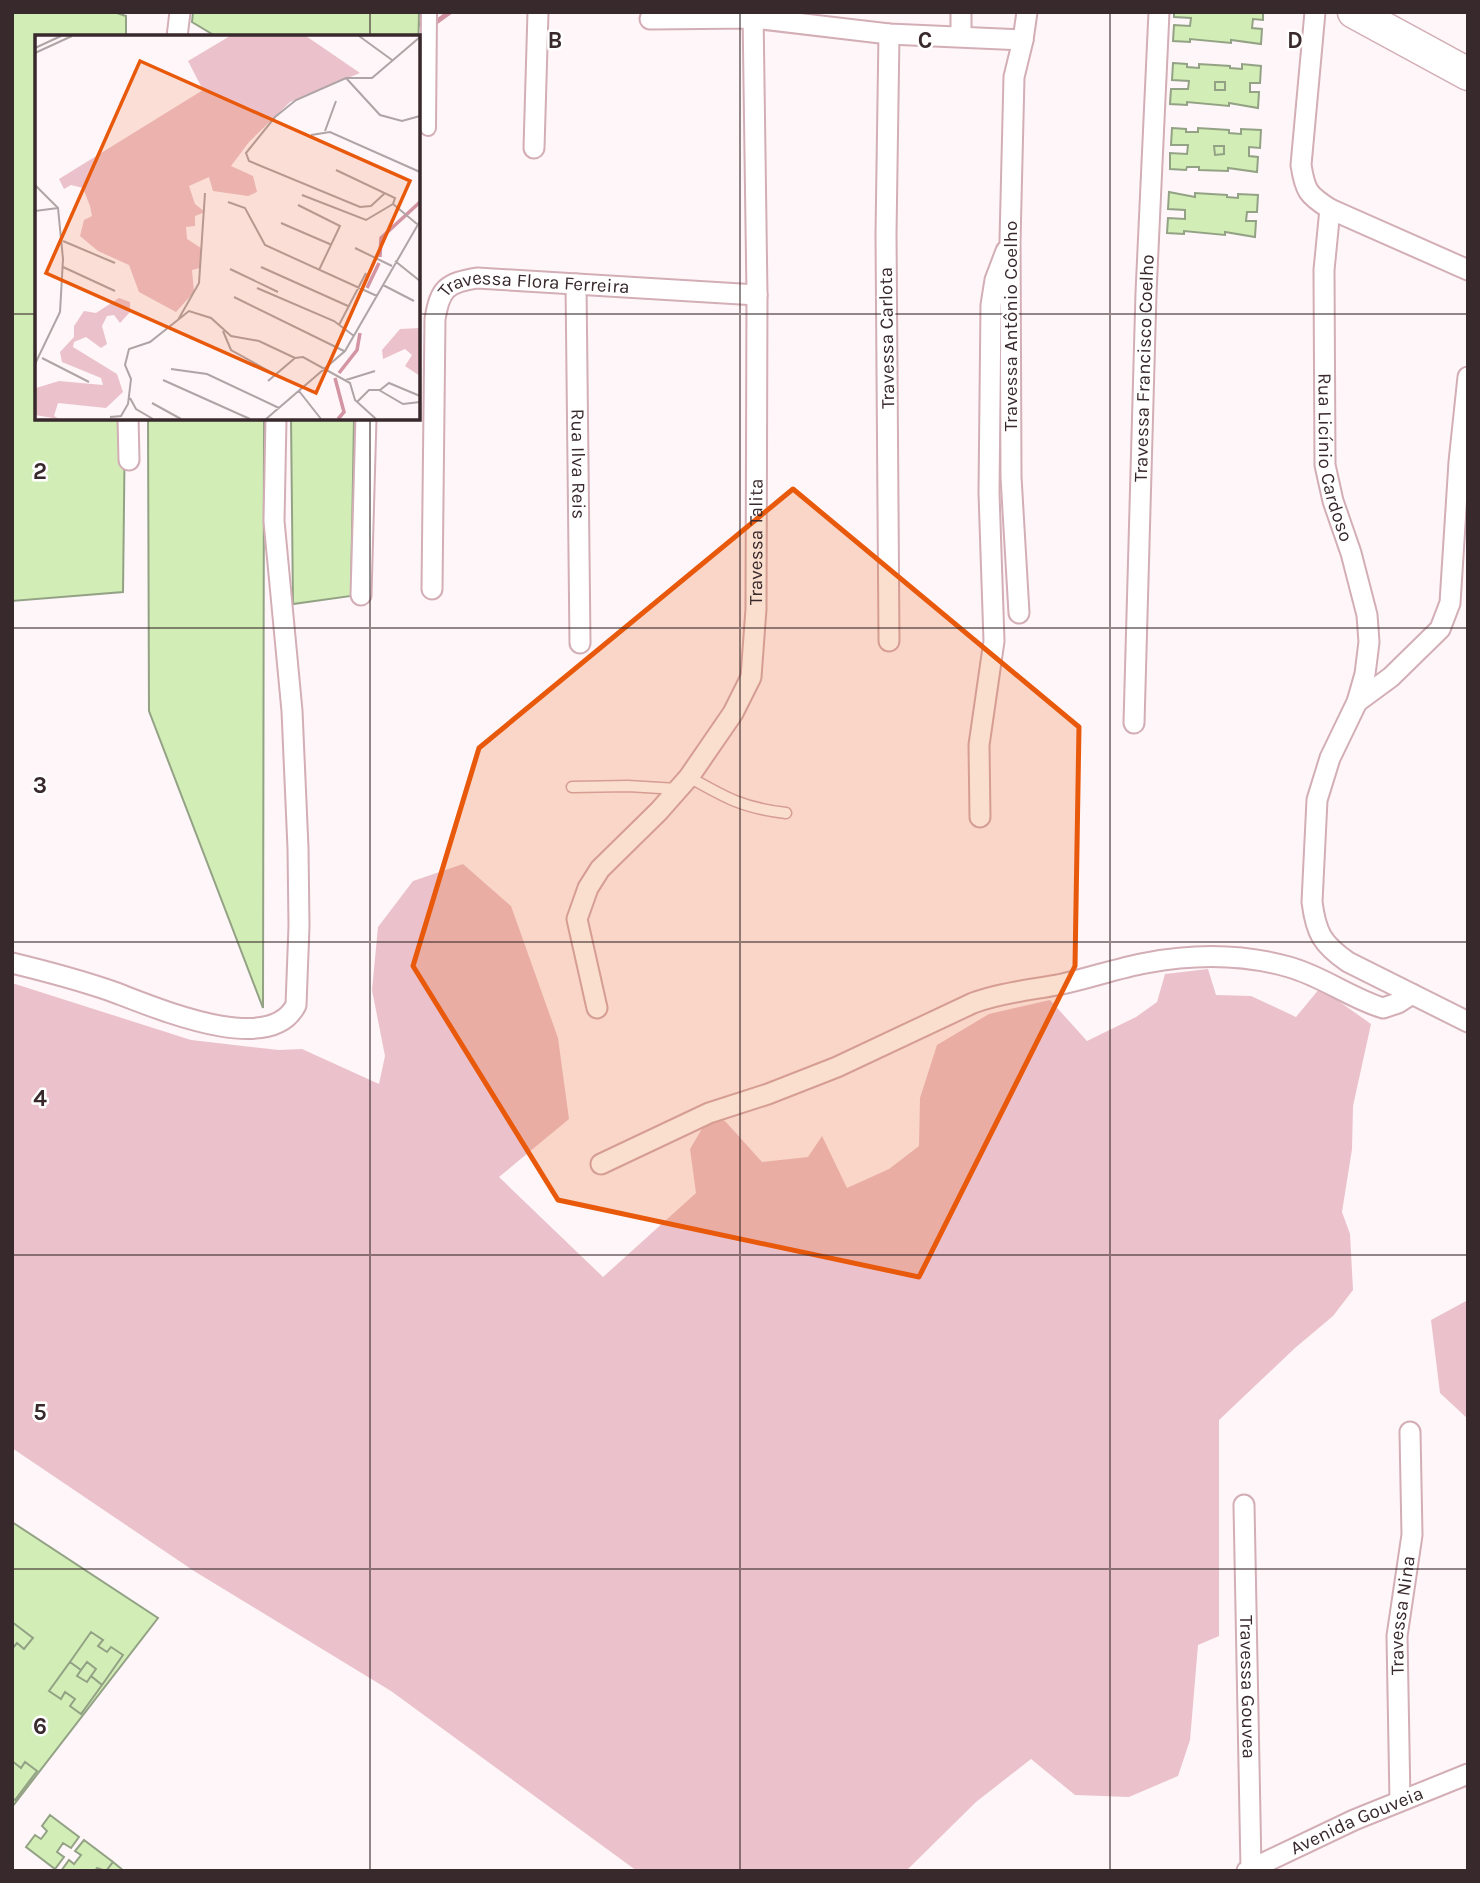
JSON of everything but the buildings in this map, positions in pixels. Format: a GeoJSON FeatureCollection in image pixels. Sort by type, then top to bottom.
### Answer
{"type":"FeatureCollection","features":[{"type":"Feature","properties":{"kind":"main road"},"geometry":{"type":"LineString","coordinates":[[1353,12],[1468,74]]}},
{"type":"Feature","properties":{"kind":"street"},"geometry":{"type":"LineString","coordinates":[[177,35],[180,12]]}},
{"type":"Feature","properties":{"kind":"street"},"geometry":{"type":"LineString","coordinates":[[428,128],[429,12]]}},
{"type":"Feature","properties":{"kind":"street"},"geometry":{"type":"LineString","coordinates":[[534,148],[538,12]]}},
{"type":"Feature","properties":{"kind":"street"},"geometry":{"type":"LineString","coordinates":[[961,12],[961,36]]}},
{"type":"Feature","properties":{"kind":"street","name":"Travessa Antônio Coelho"},"geometry":{"type":"LineString","coordinates":[[1019,613],[1011,442],[1010,241],[1014,77],[1027,12]]}},
{"type":"Feature","properties":{"kind":"street","name":"Travessa Francisco Coelho"},"geometry":{"type":"LineString","coordinates":[[1133,723],[1146,293],[1159,12]]}},
{"type":"Feature","properties":{"kind":"street"},"geometry":{"type":"LineString","coordinates":[[1315,12],[1301,165],[1304,184],[1311,197],[1331,209],[1468,270]]}},
{"type":"Feature","properties":{"kind":"street"},"geometry":{"type":"LineString","coordinates":[[650,19],[753,15],[889,34],[1023,40]]}},
{"type":"Feature","properties":{"kind":"street","name":"Travessa Talita"},"geometry":{"type":"LineString","coordinates":[[597,1008],[576,919],[582,902],[600,869],[684,783],[733,713],[751,677],[756,609],[757,295],[753,15]]}},
{"type":"Feature","properties":{"kind":"street","name":"Travessa Carlota"},"geometry":{"type":"LineString","coordinates":[[889,34],[886,234],[889,641]]}},
{"type":"Feature","properties":{"kind":"street","name":"Rua Licínio Cardoso"},"geometry":{"type":"LineString","coordinates":[[1331,209],[1324,270],[1325,465],[1367,615],[1368,653],[1357,702],[1331,758],[1317,800],[1312,902],[1314,918],[1320,938],[1330,950],[1348,962],[1468,1022]]}},
{"type":"Feature","properties":{"kind":"street"},"geometry":{"type":"LineString","coordinates":[[979,817],[979,745],[994,641],[990,439],[991,305],[995,280],[1010,241]]}},
{"type":"Feature","properties":{"kind":"street","name":"Travessa Flora Ferreira"},"geometry":{"type":"LineString","coordinates":[[432,589],[435,318],[442,292],[453,284],[477,278],[757,295]]}},
{"type":"Feature","properties":{"kind":"street","name":"Rua Ilva Reis"},"geometry":{"type":"LineString","coordinates":[[576,284],[580,643]]}},
{"type":"Feature","properties":{"kind":"street"},"geometry":{"type":"LineString","coordinates":[[1357,702],[1391,677],[1440,629],[1450,603],[1459,462],[1468,377]]}},
{"type":"Feature","properties":{"kind":"street"},"geometry":{"type":"LineString","coordinates":[[128,420],[129,460]]}},
{"type":"Feature","properties":{"kind":"street"},"geometry":{"type":"LineString","coordinates":[[12,963],[110,991],[177,1016],[215,1026],[263,1026],[281,1021],[292,1014],[296,1005],[299,926],[298,848],[292,710],[274,521],[276,420]]}},
{"type":"Feature","properties":{"kind":"street"},"geometry":{"type":"LineString","coordinates":[[361,595],[366,420]]}},
{"type":"Feature","properties":{"kind":"street"},"geometry":{"type":"LineString","coordinates":[[990,439],[1011,442]]}},
{"type":"Feature","properties":{"kind":"street"},"geometry":{"type":"LineString","coordinates":[[601,1164],[709,1112],[768,1094],[837,1067],[995,995],[1063,984],[1144,963],[1184,957],[1229,957],[1264,961],[1292,968],[1382,1008],[1398,1003],[1412,994]]}},
{"type":"Feature","properties":{"kind":"street","name":"Travessa Nina"},"geometry":{"type":"LineString","coordinates":[[1400,1801],[1397,1636],[1412,1535],[1410,1432]]}},
{"type":"Feature","properties":{"kind":"street","name":"Travessa Gouvea"},"geometry":{"type":"LineString","coordinates":[[1244,1505],[1249,1870]]}},
{"type":"Feature","properties":{"kind":"street","name":"Avenida Gouveia"},"geometry":{"type":"LineString","coordinates":[[1249,1870],[1400,1801],[1468,1774]]}},
{"type":"Feature","properties":{"kind":"lane"},"geometry":{"type":"LineString","coordinates":[[572,788],[684,783],[755,809],[786,813]]}},
{"type":"Feature","properties":{"kind":"highlighted area"},"geometry":{"type":"Polygon","coordinates":[[[793,489],[1079,727],[1075,966],[919,1277],[558,1200],[413,966],[479,748],[793,489]]]}},
{"type":"Feature","properties":{"kind":"shaded area"},"geometry":{"type":"Polygon","coordinates":[[[463,864],[511,906],[558,1038],[569,1119],[499,1177],[603,1277],[696,1193],[690,1149],[710,1115],[725,1121],[762,1162],[808,1157],[822,1136],[847,1188],[889,1169],[919,1146],[920,1098],[937,1045],[989,1014],[1050,1000],[1087,1041],[1136,1017],[1157,1002],[1165,974],[1208,969],[1216,995],[1251,996],[1296,1017],[1320,988],[1371,1024],[1353,1106],[1352,1149],[1342,1212],[1350,1234],[1353,1290],[1333,1316],[1219,1420],[1219,1636],[1198,1645],[1190,1740],[1178,1776],[1129,1797],[1075,1795],[1031,1759],[976,1802],[906,1871],[637,1871],[391,1691],[194,1571],[12,1448],[12,983],[191,1040],[279,1050],[302,1049],[379,1084],[385,1056],[372,990],[378,927],[413,881],[463,864]]]}},
{"type":"Feature","properties":{"kind":"shaded area"},"geometry":{"type":"Polygon","coordinates":[[[1468,1300],[1468,1419],[1440,1393],[1431,1320],[1468,1300]]]}},
{"type":"Feature","properties":{"kind":"waterway"},"geometry":{"type":"LineString","coordinates":[[412,24],[432,25],[450,12]]}}]}
